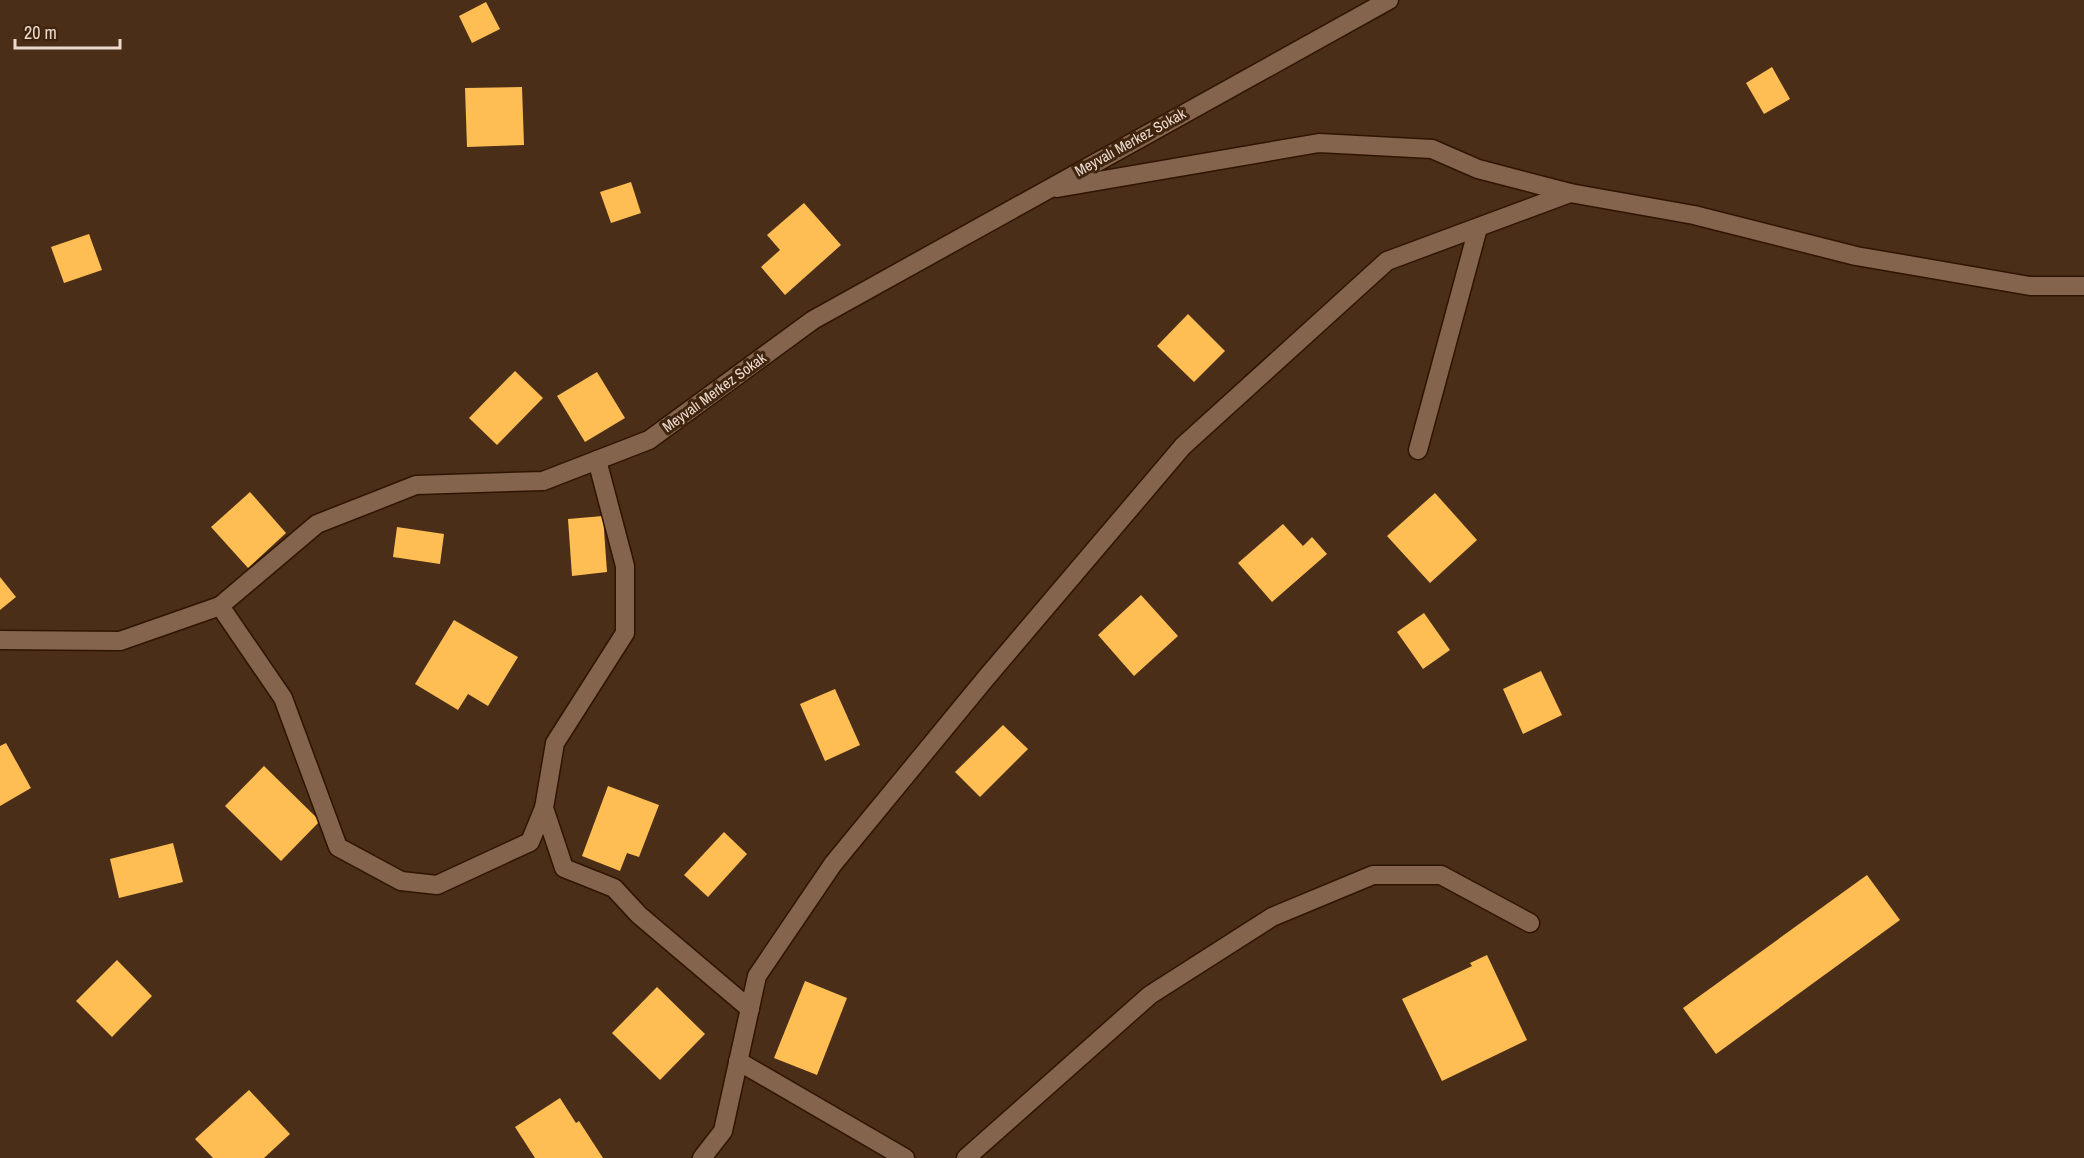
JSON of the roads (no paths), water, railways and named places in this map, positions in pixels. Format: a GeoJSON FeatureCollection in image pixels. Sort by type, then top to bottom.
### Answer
{"type":"FeatureCollection","features":[{"type":"Feature","properties":{"kind":"street","name":"Meyvalı Merkez Sokak"},"geometry":{"type":"LineString","coordinates":[[0,640],[120,641],[220,606],[317,524],[416,485],[543,481],[649,440],[813,320],[1389,0]]}},
{"type":"Feature","properties":{"kind":"street"},"geometry":{"type":"LineString","coordinates":[[1044,191],[1319,143],[1432,148],[1478,169],[1570,194],[1694,215],[1868,258],[2030,286],[2084,286]]}},
{"type":"Feature","properties":{"kind":"street"},"geometry":{"type":"LineString","coordinates":[[702,1158],[723,1131],[757,976],[833,864],[994,669],[1184,446],[1387,261],[1570,194]]}},
{"type":"Feature","properties":{"kind":"street"},"geometry":{"type":"LineString","coordinates":[[1418,450],[1478,228]]}},
{"type":"Feature","properties":{"kind":"street"},"geometry":{"type":"LineString","coordinates":[[220,606],[283,698],[338,847],[401,881],[437,885],[530,842],[544,808],[555,743],[626,633],[625,566],[597,460]]}},
{"type":"Feature","properties":{"kind":"street"},"geometry":{"type":"LineString","coordinates":[[544,808],[564,868],[614,888],[639,915],[750,1009]]}},
{"type":"Feature","properties":{"kind":"street"},"geometry":{"type":"LineString","coordinates":[[966,1158],[1150,995],[1272,917],[1312,900],[1373,875],[1441,875],[1530,922]]}},
{"type":"Feature","properties":{"kind":"street"},"geometry":{"type":"LineString","coordinates":[[738,1061],[905,1158]]}}]}
